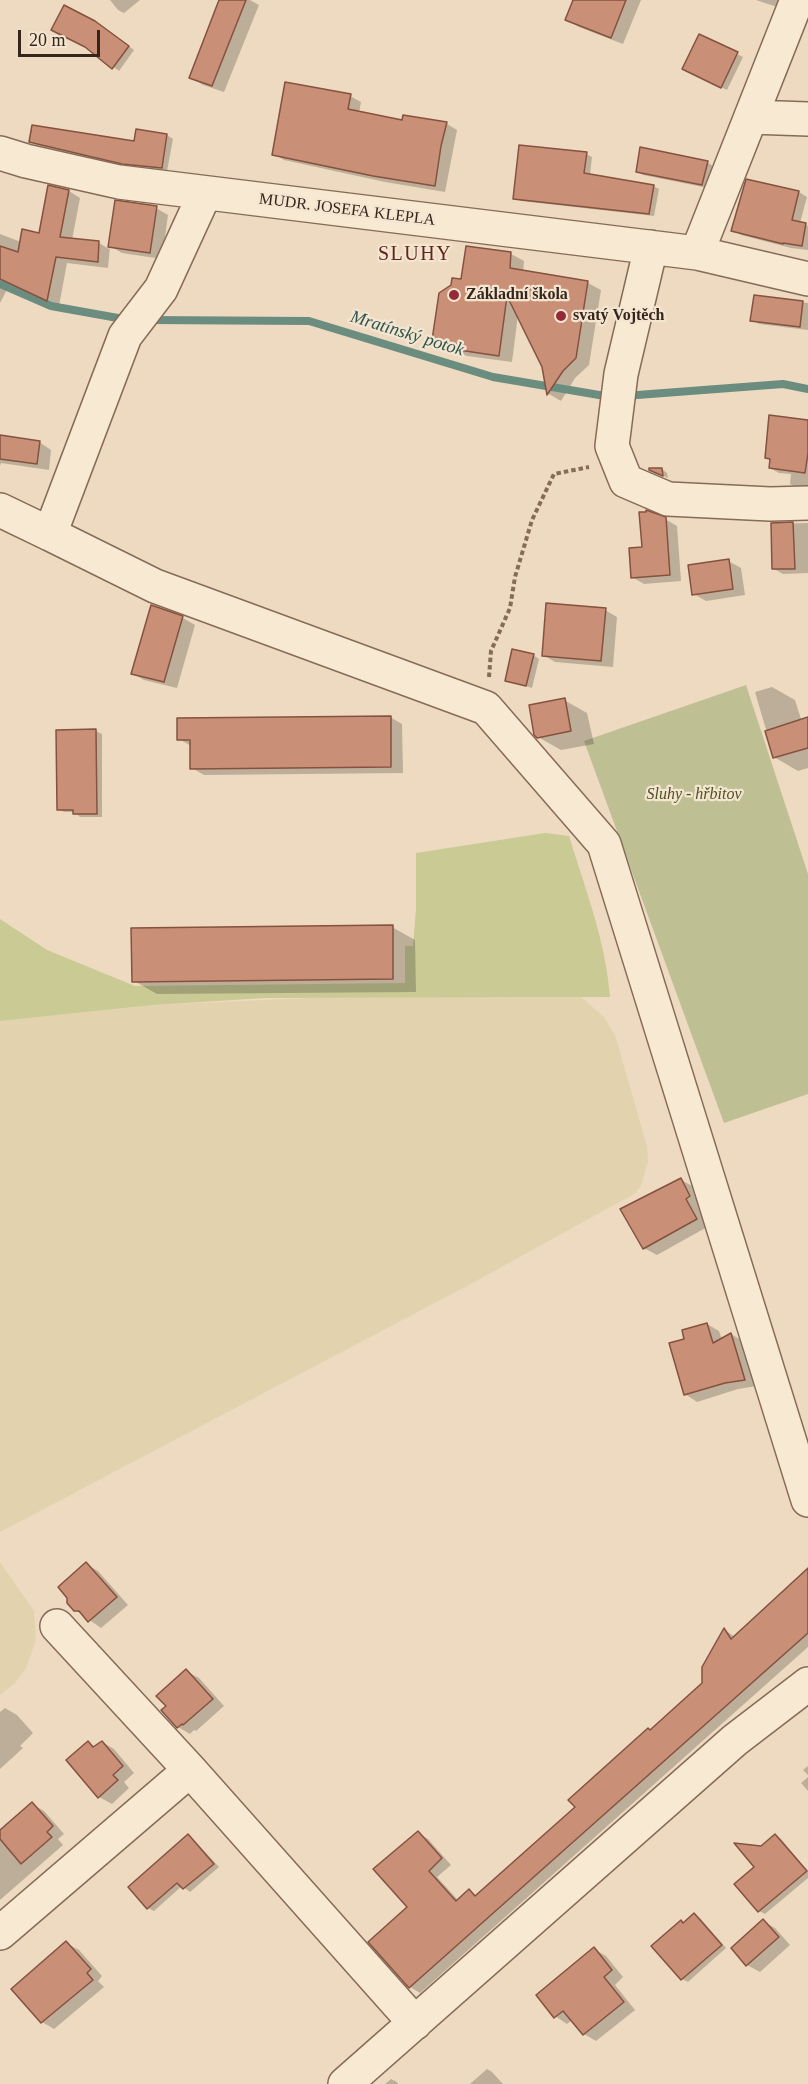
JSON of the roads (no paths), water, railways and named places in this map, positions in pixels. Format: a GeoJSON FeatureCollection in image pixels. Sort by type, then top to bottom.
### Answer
{"type":"FeatureCollection","features":[{"type":"Feature","properties":{"kind":"street"},"geometry":{"type":"LineString","coordinates":[[697,253],[797,0]]}},
{"type":"Feature","properties":{"kind":"street"},"geometry":{"type":"LineString","coordinates":[[751,117],[808,119]]}},
{"type":"Feature","properties":{"kind":"street","name":"MUDR. JOSEFA KLEPLA"},"geometry":{"type":"LineString","coordinates":[[0,153],[119,182],[697,253],[808,279]]}},
{"type":"Feature","properties":{"kind":"street"},"geometry":{"type":"LineString","coordinates":[[50,534],[125,336],[161,289],[205,193]]}},
{"type":"Feature","properties":{"kind":"street"},"geometry":{"type":"LineString","coordinates":[[651,247],[621,374],[612,446],[626,481],[668,499],[770,504],[808,503]]}},
{"type":"Feature","properties":{"kind":"street"},"geometry":{"type":"LineString","coordinates":[[0,510],[155,586],[486,708],[604,844],[796,1416],[808,1500]]}},
{"type":"Feature","properties":{"kind":"street"},"geometry":{"type":"LineString","coordinates":[[57,1626],[190,1770],[414,2023]]}},
{"type":"Feature","properties":{"kind":"street"},"geometry":{"type":"LineString","coordinates":[[345,2084],[735,1740],[808,1683]]}},
{"type":"Feature","properties":{"kind":"street"},"geometry":{"type":"LineString","coordinates":[[0,1934],[190,1770]]}},
{"type":"Feature","properties":{"kind":"waterway","name":"Mratínský potok"},"geometry":{"type":"LineString","coordinates":[[0,284],[51,306],[129,320]]}},
{"type":"Feature","properties":{"kind":"waterway","name":"Mratínský potok"},"geometry":{"type":"LineString","coordinates":[[148,320],[309,321],[493,377],[611,397]]}},
{"type":"Feature","properties":{"kind":"waterway","name":"Mratínský potok"},"geometry":{"type":"LineString","coordinates":[[624,396],[783,384],[808,389]]}},
{"type":"Feature","properties":{"kind":"place","name":"Základní škola"},"geometry":{"type":"Point","coordinates":[454,295]}},
{"type":"Feature","properties":{"kind":"place","name":"svatý Vojtěch"},"geometry":{"type":"Point","coordinates":[561,316]}},
{"type":"Feature","properties":{"kind":"district","name":"SLUHY"},"geometry":{"type":"Point","coordinates":[415,255]}},
{"type":"Feature","properties":{"kind":"park label","name":"Sluhy - hřbitov"},"geometry":{"type":"Point","coordinates":[694,795]}}]}
